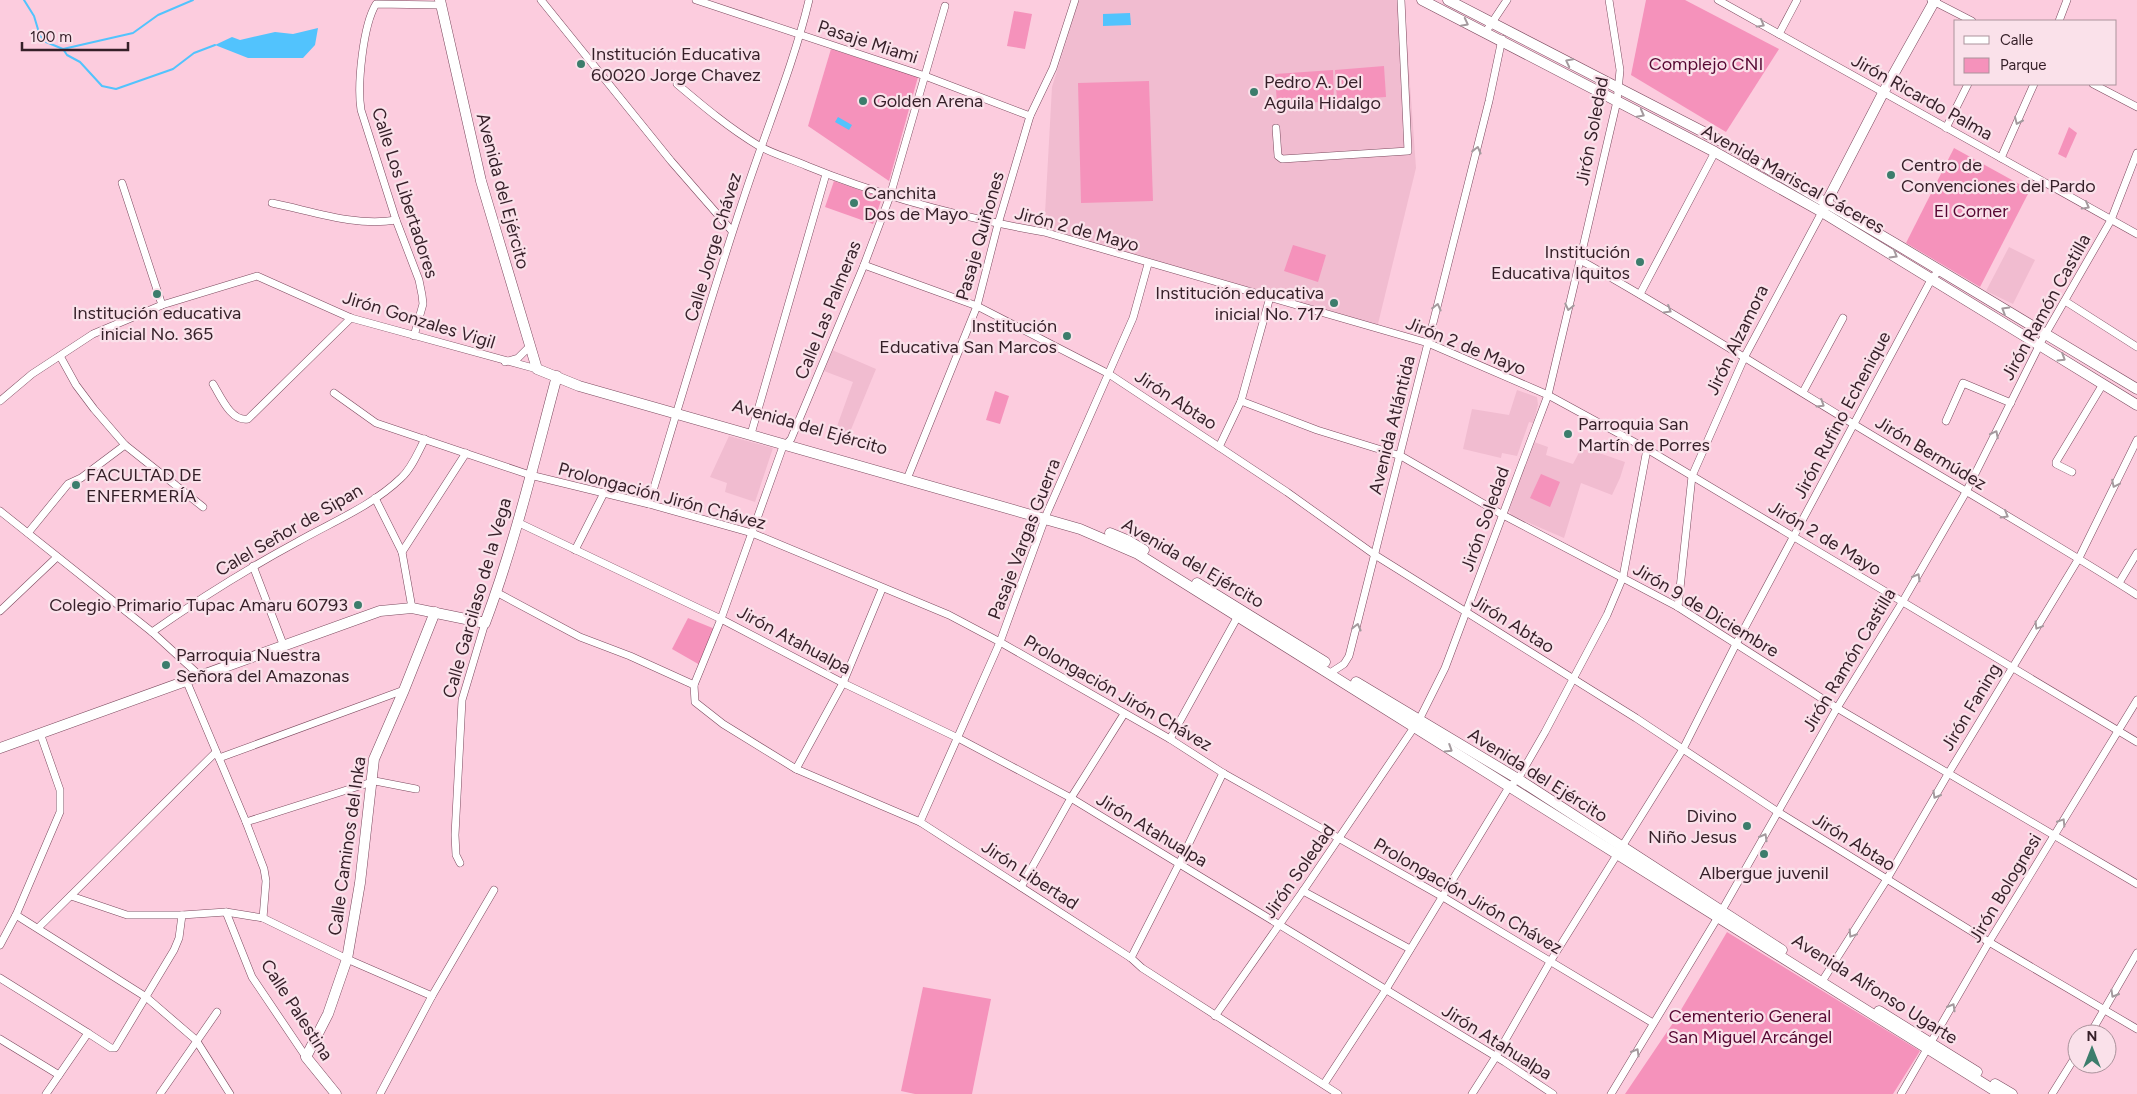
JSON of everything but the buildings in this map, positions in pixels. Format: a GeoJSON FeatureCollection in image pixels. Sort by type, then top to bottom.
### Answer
{"type":"FeatureCollection","features":[{"type":"Feature","properties":{"kind":"main road","name":"Avenida Mariscal Cáceres"},"geometry":{"type":"LineString","coordinates":[[1422,0],[1824,207]]}},
{"type":"Feature","properties":{"kind":"main road","name":"Avenida Mariscal Cáceres"},"geometry":{"type":"LineString","coordinates":[[1448,0],[1720,141],[1824,207],[1936,274],[2046,334],[2137,389]]}},
{"type":"Feature","properties":{"kind":"main road","name":"Jirón Alzamora"},"geometry":{"type":"LineString","coordinates":[[1824,207],[1933,0]]}},
{"type":"Feature","properties":{"kind":"main road","name":"Avenida del Ejército"},"geometry":{"type":"LineString","coordinates":[[440,3],[481,181],[537,369],[557,376],[581,379],[752,431],[1046,516],[1090,526],[1128,540],[1255,623],[1416,724],[1509,787],[1619,850]]}},
{"type":"Feature","properties":{"kind":"main road","name":"Avenida Mariscal Cáceres"},"geometry":{"type":"LineString","coordinates":[[1936,274],[2040,345],[2137,405]]}},
{"type":"Feature","properties":{"kind":"main road","name":"Calle Garcilaso de la Vega"},"geometry":{"type":"LineString","coordinates":[[485,623],[517,522],[557,376]]}},
{"type":"Feature","properties":{"kind":"main road","name":"Avenida del Ejército"},"geometry":{"type":"LineString","coordinates":[[1046,516],[1124,547],[1238,616],[1255,623]]}},
{"type":"Feature","properties":{"kind":"main road"},"geometry":{"type":"LineString","coordinates":[[0,748],[283,644],[380,611],[412,608],[485,623]]}},
{"type":"Feature","properties":{"kind":"main road","name":"Calle Caminos del Inka"},"geometry":{"type":"LineString","coordinates":[[306,1057],[328,1014],[346,958],[360,883],[374,758],[435,612]]}},
{"type":"Feature","properties":{"kind":"main road","name":"Avenida del Ejército"},"geometry":{"type":"LineString","coordinates":[[1416,724],[1518,779],[1619,850],[1719,915]]}},
{"type":"Feature","properties":{"kind":"main road","name":"Avenida Alfonso Ugarte"},"geometry":{"type":"LineString","coordinates":[[1719,915],[1929,1046],[2012,1094]]}},
{"type":"Feature","properties":{"kind":"main road","name":"Avenida Alfonso Ugarte"},"geometry":{"type":"LineString","coordinates":[[1929,1046],[2000,1094]]}},
{"type":"Feature","properties":{"kind":"main road","name":"Calle Palestina"},"geometry":{"type":"LineString","coordinates":[[306,1057],[336,1094]]}},
{"type":"Feature","properties":{"kind":"street"},"geometry":{"type":"LineString","coordinates":[[540,0],[671,161],[732,231]]}},
{"type":"Feature","properties":{"kind":"street","name":"Pasaje Miami"},"geometry":{"type":"LineString","coordinates":[[696,0],[925,76],[1030,116]]}},
{"type":"Feature","properties":{"kind":"street","name":"Calle Jorge Chávez"},"geometry":{"type":"LineString","coordinates":[[648,504],[732,231],[800,36],[809,0]]}},
{"type":"Feature","properties":{"kind":"street","name":"Pasaje Quiñones"},"geometry":{"type":"LineString","coordinates":[[908,476],[977,306],[998,224],[1030,116],[1053,68],[1075,0]]}},
{"type":"Feature","properties":{"kind":"street"},"geometry":{"type":"LineString","coordinates":[[1276,128],[1278,156],[1282,159],[1408,151],[1401,0]]}},
{"type":"Feature","properties":{"kind":"street"},"geometry":{"type":"LineString","coordinates":[[1485,33],[1507,0]]}},
{"type":"Feature","properties":{"kind":"street","name":"Jirón Soledad"},"geometry":{"type":"LineString","coordinates":[[1215,1016],[1280,925],[1416,724],[1445,668],[1548,395],[1617,101],[1620,70],[1609,0]]}},
{"type":"Feature","properties":{"kind":"street","name":"Jirón Ricardo Palma"},"geometry":{"type":"LineString","coordinates":[[1718,0],[2137,234]]}},
{"type":"Feature","properties":{"kind":"street"},"geometry":{"type":"LineString","coordinates":[[1779,34],[1797,0]]}},
{"type":"Feature","properties":{"kind":"street"},"geometry":{"type":"LineString","coordinates":[[1933,0],[1970,20]]}},
{"type":"Feature","properties":{"kind":"street"},"geometry":{"type":"LineString","coordinates":[[2059,20],[2067,0]]}},
{"type":"Feature","properties":{"kind":"street","name":"Calle Los Libertadores"},"geometry":{"type":"LineString","coordinates":[[414,336],[423,304],[419,280],[396,220],[360,110],[359,98],[363,48],[376,4],[440,3]]}},
{"type":"Feature","properties":{"kind":"street","name":"Calle Las Palmeras"},"geometry":{"type":"LineString","coordinates":[[694,686],[788,441],[864,265],[890,196],[945,6]]}},
{"type":"Feature","properties":{"kind":"street","name":"Avenida Atlántida"},"geometry":{"type":"LineString","coordinates":[[1333,671],[1344,664],[1349,656],[1401,456],[1505,30]]}},
{"type":"Feature","properties":{"kind":"street","name":"Jirón 2 de Mayo"},"geometry":{"type":"LineString","coordinates":[[677,84],[724,124],[760,147],[826,174],[890,196],[998,224],[1044,232],[1148,264],[1428,342],[1548,395],[1692,476],[2137,742]]}},
{"type":"Feature","properties":{"kind":"street"},"geometry":{"type":"LineString","coordinates":[[1946,128],[1968,85]]}},
{"type":"Feature","properties":{"kind":"street"},"geometry":{"type":"LineString","coordinates":[[2002,158],[2034,85]]}},
{"type":"Feature","properties":{"kind":"street"},"geometry":{"type":"LineString","coordinates":[[2094,85],[2137,107]]}},
{"type":"Feature","properties":{"kind":"street"},"geometry":{"type":"LineString","coordinates":[[1640,294],[1715,152]]}},
{"type":"Feature","properties":{"kind":"street","name":"Jirón Ramón Castilla"},"geometry":{"type":"LineString","coordinates":[[1611,1094],[1719,915],[1837,708],[1903,601],[1966,492],[2040,345],[2111,220],[2137,153]]}},
{"type":"Feature","properties":{"kind":"street"},"geometry":{"type":"LineString","coordinates":[[752,431],[826,174]]}},
{"type":"Feature","properties":{"kind":"street"},"geometry":{"type":"LineString","coordinates":[[122,183],[162,304]]}},
{"type":"Feature","properties":{"kind":"street"},"geometry":{"type":"LineString","coordinates":[[272,203],[361,221],[382,222],[396,220]]}},
{"type":"Feature","properties":{"kind":"street","name":"Jirón Alzamora"},"geometry":{"type":"LineString","coordinates":[[1678,607],[1692,476],[1744,356],[1824,207]]}},
{"type":"Feature","properties":{"kind":"street","name":"Jirón Bermúdez"},"geometry":{"type":"LineString","coordinates":[[1580,260],[1744,356],[2137,595]]}},
{"type":"Feature","properties":{"kind":"street","name":"Pasaje Vargas Guerra"},"geometry":{"type":"LineString","coordinates":[[920,822],[1000,642],[1046,516],[1134,318],[1148,264]]}},
{"type":"Feature","properties":{"kind":"street","name":"Jirón Abtao"},"geometry":{"type":"LineString","coordinates":[[864,265],[977,306],[1109,374],[1219,447],[1375,555],[1636,718],[1778,812],[1989,942],[2137,1030]]}},
{"type":"Feature","properties":{"kind":"street","name":"Jirón Rufino Echenique"},"geometry":{"type":"LineString","coordinates":[[1472,1094],[1550,962],[1683,749],[1736,644],[1853,424],[1936,274]]}},
{"type":"Feature","properties":{"kind":"street","name":"Jirón Gonzales Vigil"},"geometry":{"type":"LineString","coordinates":[[0,401],[32,374],[93,334],[162,304],[258,276],[351,318],[505,362],[537,369]]}},
{"type":"Feature","properties":{"kind":"street"},"geometry":{"type":"LineString","coordinates":[[1219,447],[1241,401],[1270,297]]}},
{"type":"Feature","properties":{"kind":"street"},"geometry":{"type":"LineString","coordinates":[[2065,301],[2137,347]]}},
{"type":"Feature","properties":{"kind":"street"},"geometry":{"type":"LineString","coordinates":[[213,384],[235,417],[241,420],[248,419],[351,318]]}},
{"type":"Feature","properties":{"kind":"street"},"geometry":{"type":"LineString","coordinates":[[1803,392],[1843,318]]}},
{"type":"Feature","properties":{"kind":"street"},"geometry":{"type":"LineString","coordinates":[[505,362],[518,358],[530,346]]}},
{"type":"Feature","properties":{"kind":"street"},"geometry":{"type":"LineString","coordinates":[[60,356],[94,409],[125,446],[203,506]]}},
{"type":"Feature","properties":{"kind":"street"},"geometry":{"type":"LineString","coordinates":[[1946,421],[1963,383],[2010,403]]}},
{"type":"Feature","properties":{"kind":"street"},"geometry":{"type":"LineString","coordinates":[[2072,472],[2056,464],[2056,462],[2103,384]]}},
{"type":"Feature","properties":{"kind":"street","name":"Prolongación Jirón Chávez"},"geometry":{"type":"LineString","coordinates":[[334,393],[376,423],[530,476],[648,504],[752,533],[882,589],[949,615],[1170,739],[1223,773],[1443,897],[1653,1022]]}},
{"type":"Feature","properties":{"kind":"street","name":"Jirón 9 de Diciembre"},"geometry":{"type":"LineString","coordinates":[[1241,401],[1317,430],[1401,456],[1503,515],[1678,607],[1837,708],[2137,884]]}},
{"type":"Feature","properties":{"kind":"street","name":"Calel Señor de Sipan"},"geometry":{"type":"LineString","coordinates":[[152,632],[188,606],[253,566],[375,498],[402,478],[411,466],[425,439]]}},
{"type":"Feature","properties":{"kind":"street","name":"Jirón Faning"},"geometry":{"type":"LineString","coordinates":[[1823,980],[1887,879],[1948,774],[2079,558],[2137,440]]}},
{"type":"Feature","properties":{"kind":"street"},"geometry":{"type":"LineString","coordinates":[[28,532],[68,484],[81,478],[125,446]]}},
{"type":"Feature","properties":{"kind":"street"},"geometry":{"type":"LineString","coordinates":[[1324,1084],[1386,990],[1509,787],[1518,779],[1607,615],[1623,577],[1647,450]]}},
{"type":"Feature","properties":{"kind":"street"},"geometry":{"type":"LineString","coordinates":[[402,552],[466,453]]}},
{"type":"Feature","properties":{"kind":"street"},"geometry":{"type":"LineString","coordinates":[[575,550],[604,493]]}},
{"type":"Feature","properties":{"kind":"street"},"geometry":{"type":"LineString","coordinates":[[375,498],[402,552],[412,608]]}},
{"type":"Feature","properties":{"kind":"street"},"geometry":{"type":"LineString","coordinates":[[0,511],[152,632],[199,675]]}},
{"type":"Feature","properties":{"kind":"street","name":"Jirón Atahualpa"},"geometry":{"type":"LineString","coordinates":[[517,522],[721,619],[843,683],[958,738],[1071,798],[1386,990],[1552,1094]]}},
{"type":"Feature","properties":{"kind":"street"},"geometry":{"type":"LineString","coordinates":[[2119,583],[2137,553]]}},
{"type":"Feature","properties":{"kind":"street"},"geometry":{"type":"LineString","coordinates":[[0,611],[57,557]]}},
{"type":"Feature","properties":{"kind":"street"},"geometry":{"type":"LineString","coordinates":[[253,566],[283,644]]}},
{"type":"Feature","properties":{"kind":"street"},"geometry":{"type":"LineString","coordinates":[[796,770],[843,683],[882,589]]}},
{"type":"Feature","properties":{"kind":"street"},"geometry":{"type":"LineString","coordinates":[[496,592],[580,637],[630,656],[694,686]]}},
{"type":"Feature","properties":{"kind":"street"},"geometry":{"type":"LineString","coordinates":[[1170,739],[1238,616]]}},
{"type":"Feature","properties":{"kind":"street","name":"Calle Garcilaso de la Vega"},"geometry":{"type":"LineString","coordinates":[[460,863],[456,855],[455,835],[462,700],[485,623]]}},
{"type":"Feature","properties":{"kind":"street"},"geometry":{"type":"LineString","coordinates":[[186,680],[264,869],[266,881],[263,918]]}},
{"type":"Feature","properties":{"kind":"street","name":"Jirón Libertad"},"geometry":{"type":"LineString","coordinates":[[694,686],[695,702],[723,724],[796,770],[920,822],[1131,958],[1142,968],[1215,1016],[1338,1094]]}},
{"type":"Feature","properties":{"kind":"street"},"geometry":{"type":"LineString","coordinates":[[38,928],[111,855],[217,755],[404,690]]}},
{"type":"Feature","properties":{"kind":"street","name":"Jirón Bolognesi"},"geometry":{"type":"LineString","coordinates":[[1901,1094],[1989,942],[2137,700]]}},
{"type":"Feature","properties":{"kind":"street"},"geometry":{"type":"LineString","coordinates":[[1021,887],[1071,798],[1124,714]]}},
{"type":"Feature","properties":{"kind":"street"},"geometry":{"type":"LineString","coordinates":[[0,945],[16,915],[60,812],[60,790],[40,733]]}},
{"type":"Feature","properties":{"kind":"street"},"geometry":{"type":"LineString","coordinates":[[1131,958],[1180,864],[1223,773]]}},
{"type":"Feature","properties":{"kind":"street"},"geometry":{"type":"LineString","coordinates":[[246,822],[375,781],[416,789]]}},
{"type":"Feature","properties":{"kind":"street"},"geometry":{"type":"LineString","coordinates":[[380,1094],[432,996],[494,890]]}},
{"type":"Feature","properties":{"kind":"street"},"geometry":{"type":"LineString","coordinates":[[1303,891],[1410,949]]}},
{"type":"Feature","properties":{"kind":"street"},"geometry":{"type":"LineString","coordinates":[[71,896],[127,915],[182,915],[226,912],[263,918],[346,958],[432,996]]}},
{"type":"Feature","properties":{"kind":"street","name":"Calle Palestina"},"geometry":{"type":"LineString","coordinates":[[226,912],[252,977],[306,1057]]}},
{"type":"Feature","properties":{"kind":"street"},"geometry":{"type":"LineString","coordinates":[[16,915],[146,996],[196,1040],[228,1093]]}},
{"type":"Feature","properties":{"kind":"street"},"geometry":{"type":"LineString","coordinates":[[0,978],[111,1048],[115,1048],[174,950],[179,938],[182,915]]}},
{"type":"Feature","properties":{"kind":"street"},"geometry":{"type":"LineString","coordinates":[[2096,1024],[2137,953]]}},
{"type":"Feature","properties":{"kind":"street"},"geometry":{"type":"LineString","coordinates":[[160,1094],[217,1012]]}},
{"type":"Feature","properties":{"kind":"street"},"geometry":{"type":"LineString","coordinates":[[46,1094],[88,1033]]}},
{"type":"Feature","properties":{"kind":"street"},"geometry":{"type":"LineString","coordinates":[[0,1039],[59,1076]]}},
{"type":"Feature","properties":{"kind":"street"},"geometry":{"type":"LineString","coordinates":[[2052,1094],[2067,1070]]}},
{"type":"Feature","properties":{"kind":"shaded area"},"geometry":{"type":"Polygon","coordinates":[[[1079,0],[1404,0],[1416,168],[1377,328],[1044,232],[1052,87],[1079,0]]]}},
{"type":"Feature","properties":{"kind":"shaded area"},"geometry":{"type":"Polygon","coordinates":[[[2009,247],[2035,260],[2013,304],[1986,291],[2009,247]]]}},
{"type":"Feature","properties":{"kind":"shaded area"},"geometry":{"type":"Polygon","coordinates":[[[832,350],[876,369],[845,444],[832,440],[853,382],[824,371],[832,350]]]}},
{"type":"Feature","properties":{"kind":"shaded area"},"geometry":{"type":"Polygon","coordinates":[[[1517,390],[1537,397],[1538,405],[1533,423],[1529,422],[1517,456],[1502,453],[1501,458],[1463,449],[1472,409],[1509,415],[1517,390]]]}},
{"type":"Feature","properties":{"kind":"shaded area"},"geometry":{"type":"Polygon","coordinates":[[[729,436],[773,448],[755,502],[725,492],[727,483],[710,477],[729,436]]]}},
{"type":"Feature","properties":{"kind":"shaded area"},"geometry":{"type":"Polygon","coordinates":[[[1534,442],[1548,447],[1546,455],[1573,464],[1582,447],[1625,462],[1612,495],[1581,483],[1564,538],[1511,515],[1509,510],[1534,442]]]}},
{"type":"Feature","properties":{"kind":"green space","name":"Complejo CNI"},"geometry":{"type":"Polygon","coordinates":[[[1646,0],[1685,0],[1779,49],[1726,132],[1631,75],[1646,0]]]}},
{"type":"Feature","properties":{"kind":"green space"},"geometry":{"type":"Polygon","coordinates":[[[1014,11],[1032,14],[1025,49],[1007,46],[1014,11]]]}},
{"type":"Feature","properties":{"kind":"green space","name":"Golden Arena"},"geometry":{"type":"Polygon","coordinates":[[[831,49],[918,77],[889,181],[808,126],[831,49]]]}},
{"type":"Feature","properties":{"kind":"green space"},"geometry":{"type":"Polygon","coordinates":[[[1384,66],[1386,97],[1337,100],[1335,70],[1384,66]]]}},
{"type":"Feature","properties":{"kind":"green space"},"geometry":{"type":"Polygon","coordinates":[[[1333,70],[1334,101],[1277,105],[1275,74],[1333,70]]]}},
{"type":"Feature","properties":{"kind":"green space"},"geometry":{"type":"Polygon","coordinates":[[[1149,81],[1153,201],[1081,203],[1078,83],[1149,81]]]}},
{"type":"Feature","properties":{"kind":"green space"},"geometry":{"type":"Polygon","coordinates":[[[2069,127],[2077,133],[2066,158],[2058,154],[2069,127]]]}},
{"type":"Feature","properties":{"kind":"green space","name":"El Corner"},"geometry":{"type":"Polygon","coordinates":[[[1954,148],[2030,190],[1980,287],[1906,243],[1954,148]]]}},
{"type":"Feature","properties":{"kind":"green space","name":"Canchita Dos de Mayo"},"geometry":{"type":"Polygon","coordinates":[[[834,181],[882,198],[873,224],[825,207],[834,181]]]}},
{"type":"Feature","properties":{"kind":"green space"},"geometry":{"type":"Polygon","coordinates":[[[1293,245],[1326,255],[1318,282],[1284,271],[1293,245]]]}},
{"type":"Feature","properties":{"kind":"green space"},"geometry":{"type":"Polygon","coordinates":[[[995,391],[1009,396],[1000,424],[986,420],[995,391]]]}},
{"type":"Feature","properties":{"kind":"green space"},"geometry":{"type":"Polygon","coordinates":[[[1541,474],[1560,482],[1550,507],[1530,498],[1541,474]]]}},
{"type":"Feature","properties":{"kind":"green space"},"geometry":{"type":"Polygon","coordinates":[[[688,618],[715,629],[700,665],[672,649],[688,618]]]}},
{"type":"Feature","properties":{"kind":"green space","name":"Cementerio General San Miguel Arcángel"},"geometry":{"type":"Polygon","coordinates":[[[1727,932],[1920,1051],[1893,1094],[1625,1094],[1675,1020],[1727,932]]]}},
{"type":"Feature","properties":{"kind":"green space"},"geometry":{"type":"Polygon","coordinates":[[[923,987],[991,999],[972,1094],[915,1094],[901,1091],[923,987]]]}},
{"type":"Feature","properties":{"kind":"water"},"geometry":{"type":"Polygon","coordinates":[[[1130,13],[1131,25],[1103,26],[1103,14],[1130,13]]]}},
{"type":"Feature","properties":{"kind":"water"},"geometry":{"type":"Polygon","coordinates":[[[318,28],[315,45],[303,58],[248,58],[215,45],[232,37],[240,40],[275,32],[293,34],[318,28]]]}},
{"type":"Feature","properties":{"kind":"water"},"geometry":{"type":"Polygon","coordinates":[[[838,117],[852,125],[849,130],[835,122],[838,117]]]}},
{"type":"Feature","properties":{"kind":"waterway"},"geometry":{"type":"LineString","coordinates":[[24,0],[34,16],[40,36],[46,42],[63,49],[133,33],[158,15],[193,0]]}},
{"type":"Feature","properties":{"kind":"waterway"},"geometry":{"type":"LineString","coordinates":[[63,49],[67,55],[80,62],[102,86],[116,89],[173,69],[194,53],[215,45]]}},
{"type":"Feature","properties":{"kind":"place","name":"Institución Educativa 60020 Jorge Chavez"},"geometry":{"type":"Point","coordinates":[581,64]}},
{"type":"Feature","properties":{"kind":"place","name":"Pedro A. Del Aguila Hidalgo"},"geometry":{"type":"Point","coordinates":[1254,92]}},
{"type":"Feature","properties":{"kind":"place","name":"Golden Arena"},"geometry":{"type":"Point","coordinates":[863,101]}},
{"type":"Feature","properties":{"kind":"place","name":"Centro de Convenciones del Pardo"},"geometry":{"type":"Point","coordinates":[1891,175]}},
{"type":"Feature","properties":{"kind":"place","name":"Canchita Dos de Mayo"},"geometry":{"type":"Point","coordinates":[854,203]}},
{"type":"Feature","properties":{"kind":"place","name":"Institución Educativa Iquitos"},"geometry":{"type":"Point","coordinates":[1640,262]}},
{"type":"Feature","properties":{"kind":"place","name":"Institución educativa inicial No. 365"},"geometry":{"type":"Point","coordinates":[157,294]}},
{"type":"Feature","properties":{"kind":"place","name":"Institución educativa inicial No. 717"},"geometry":{"type":"Point","coordinates":[1334,303]}},
{"type":"Feature","properties":{"kind":"place","name":"Institución Educativa San Marcos"},"geometry":{"type":"Point","coordinates":[1067,336]}},
{"type":"Feature","properties":{"kind":"place","name":"Parroquia San Martín de Porres"},"geometry":{"type":"Point","coordinates":[1568,434]}},
{"type":"Feature","properties":{"kind":"place","name":"FACULTAD DE ENFERMERÍA"},"geometry":{"type":"Point","coordinates":[76,485]}},
{"type":"Feature","properties":{"kind":"place","name":"Colegio Primario Tupac Amaru 60793"},"geometry":{"type":"Point","coordinates":[358,605]}},
{"type":"Feature","properties":{"kind":"place","name":"Parroquia Nuestra Señora del Amazonas"},"geometry":{"type":"Point","coordinates":[166,665]}},
{"type":"Feature","properties":{"kind":"place","name":"Divino Niño Jesus"},"geometry":{"type":"Point","coordinates":[1747,826]}},
{"type":"Feature","properties":{"kind":"place","name":"Albergue juvenil"},"geometry":{"type":"Point","coordinates":[1764,854]}}]}
